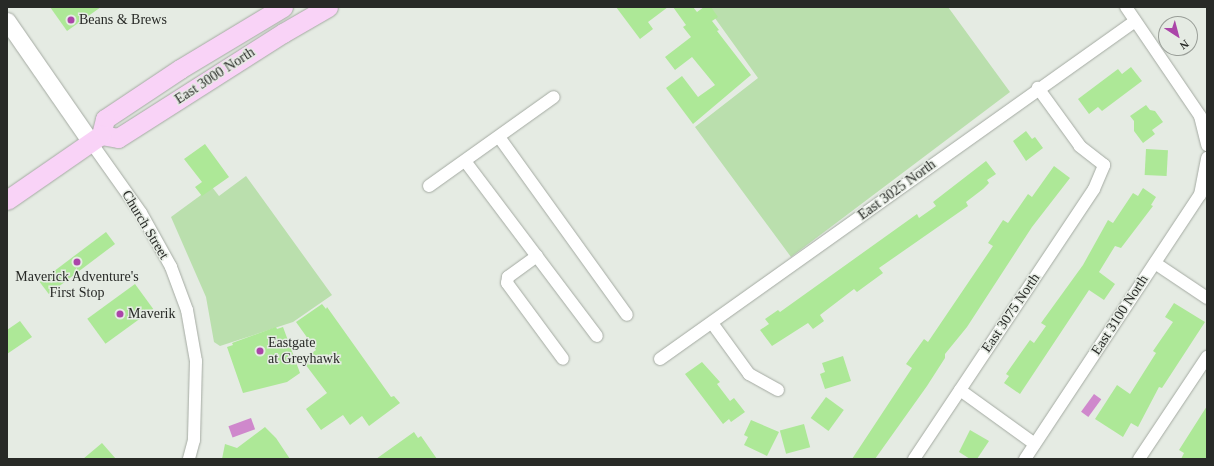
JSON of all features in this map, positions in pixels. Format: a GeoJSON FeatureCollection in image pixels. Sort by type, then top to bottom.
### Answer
{"type":"FeatureCollection","features":[{"type":"Feature","properties":{"kind":"main road","name":"East 3000 North"},"geometry":{"type":"LineString","coordinates":[[283,7],[180,69],[105,119],[96,138],[118,138],[283,33],[328,7]]}},
{"type":"Feature","properties":{"kind":"main road"},"geometry":{"type":"LineString","coordinates":[[7,200],[96,138]]}},
{"type":"Feature","properties":{"kind":"street"},"geometry":{"type":"LineString","coordinates":[[1126,7],[1200,116],[1207,145]]}},
{"type":"Feature","properties":{"kind":"street","name":"Church Street"},"geometry":{"type":"LineString","coordinates":[[7,21],[96,138],[141,213],[171,267],[187,310],[196,361],[194,440],[189,459]]}},
{"type":"Feature","properties":{"kind":"street","name":"East 3025 North"},"geometry":{"type":"LineString","coordinates":[[660,359],[1038,88],[1135,21]]}},
{"type":"Feature","properties":{"kind":"street","name":"East 3075 North"},"geometry":{"type":"LineString","coordinates":[[914,459],[1094,189],[1104,165],[1080,146],[1038,88]]}},
{"type":"Feature","properties":{"kind":"street"},"geometry":{"type":"LineString","coordinates":[[429,186],[554,97]]}},
{"type":"Feature","properties":{"kind":"street"},"geometry":{"type":"LineString","coordinates":[[499,137],[627,315]]}},
{"type":"Feature","properties":{"kind":"street"},"geometry":{"type":"LineString","coordinates":[[465,161],[597,336]]}},
{"type":"Feature","properties":{"kind":"street","name":"East 3100 North"},"geometry":{"type":"LineString","coordinates":[[1025,459],[1200,195],[1207,162]]}},
{"type":"Feature","properties":{"kind":"street"},"geometry":{"type":"LineString","coordinates":[[537,256],[508,277],[507,283],[564,359]]}},
{"type":"Feature","properties":{"kind":"street"},"geometry":{"type":"LineString","coordinates":[[1154,263],[1207,298]]}},
{"type":"Feature","properties":{"kind":"street"},"geometry":{"type":"LineString","coordinates":[[712,323],[749,374],[778,390]]}},
{"type":"Feature","properties":{"kind":"street"},"geometry":{"type":"LineString","coordinates":[[1139,459],[1207,357]]}},
{"type":"Feature","properties":{"kind":"street"},"geometry":{"type":"LineString","coordinates":[[960,390],[1035,444]]}},
{"type":"Feature","properties":{"kind":"green space"},"geometry":{"type":"Polygon","coordinates":[[[707,7],[948,7],[1010,92],[791,257],[695,127],[758,78],[707,7]]]}},
{"type":"Feature","properties":{"kind":"green space"},"geometry":{"type":"Polygon","coordinates":[[[246,176],[332,295],[293,322],[220,346],[214,342],[206,297],[171,217],[212,187],[219,196],[246,176]]]}},
{"type":"Feature","properties":{"kind":"shaded area"},"geometry":{"type":"Polygon","coordinates":[[[1094,394],[1101,399],[1088,417],[1081,412],[1094,394]]]}},
{"type":"Feature","properties":{"kind":"shaded area"},"geometry":{"type":"Polygon","coordinates":[[[251,418],[255,429],[233,437],[228,426],[251,418]]]}},
{"type":"Feature","properties":{"kind":"building","name":"Beans & Brews"},"geometry":{"type":"Polygon","coordinates":[[[50,7],[101,7],[67,31],[50,7]]]}},
{"type":"Feature","properties":{"kind":"building"},"geometry":{"type":"Polygon","coordinates":[[[616,7],[668,7],[648,22],[653,29],[640,39],[616,7]]]}},
{"type":"Feature","properties":{"kind":"building"},"geometry":{"type":"Polygon","coordinates":[[[673,7],[693,7],[697,12],[704,7],[711,7],[718,17],[712,21],[719,30],[717,31],[751,75],[693,124],[666,88],[682,76],[698,97],[715,85],[692,57],[675,70],[665,57],[691,37],[683,27],[686,25],[673,7]]]}},
{"type":"Feature","properties":{"kind":"building"},"geometry":{"type":"Polygon","coordinates":[[[1131,67],[1142,81],[1102,111],[1098,107],[1089,114],[1078,99],[1118,69],[1122,74],[1131,67]]]}},
{"type":"Feature","properties":{"kind":"building"},"geometry":{"type":"Polygon","coordinates":[[[1146,105],[1150,110],[1155,111],[1163,122],[1152,130],[1155,134],[1143,143],[1134,131],[1134,121],[1130,116],[1146,105]]]}},
{"type":"Feature","properties":{"kind":"building"},"geometry":{"type":"Polygon","coordinates":[[[1026,131],[1032,139],[1035,137],[1043,148],[1026,161],[1013,141],[1026,131]]]}},
{"type":"Feature","properties":{"kind":"building"},"geometry":{"type":"Polygon","coordinates":[[[205,144],[229,177],[202,196],[195,187],[202,182],[184,159],[205,144]]]}},
{"type":"Feature","properties":{"kind":"building"},"geometry":{"type":"Polygon","coordinates":[[[1146,149],[1168,150],[1167,176],[1145,175],[1146,149]]]}},
{"type":"Feature","properties":{"kind":"building"},"geometry":{"type":"Polygon","coordinates":[[[986,161],[996,174],[987,180],[989,183],[983,189],[966,202],[968,206],[879,268],[883,273],[857,292],[854,289],[820,315],[824,321],[813,329],[808,323],[772,346],[760,330],[769,324],[765,319],[778,310],[780,312],[917,214],[919,218],[936,206],[933,202],[986,161]]]}},
{"type":"Feature","properties":{"kind":"building"},"geometry":{"type":"Polygon","coordinates":[[[1054,166],[1070,178],[1032,227],[967,327],[945,354],[945,358],[927,386],[875,459],[852,459],[912,368],[906,364],[924,339],[928,342],[993,246],[988,243],[1003,220],[1008,223],[1028,194],[1032,197],[1054,166]]]}},
{"type":"Feature","properties":{"kind":"building"},"geometry":{"type":"Polygon","coordinates":[[[1143,188],[1156,197],[1151,205],[1153,206],[1121,248],[1115,246],[1099,272],[1115,284],[1104,300],[1089,290],[1020,394],[1004,383],[1009,376],[1006,374],[1030,340],[1034,343],[1046,326],[1041,323],[1083,265],[1108,220],[1113,223],[1133,193],[1138,196],[1143,188]]]}},
{"type":"Feature","properties":{"kind":"building","name":"Maverick Adventure's First Stop"},"geometry":{"type":"Polygon","coordinates":[[[106,232],[115,244],[49,294],[40,282],[106,232]]]}},
{"type":"Feature","properties":{"kind":"building","name":"Maverik"},"geometry":{"type":"Polygon","coordinates":[[[135,284],[153,309],[105,344],[87,319],[135,284]]]}},
{"type":"Feature","properties":{"kind":"building"},"geometry":{"type":"Polygon","coordinates":[[[1174,303],[1205,322],[1162,388],[1159,387],[1138,427],[1131,423],[1123,437],[1095,419],[1117,385],[1130,394],[1156,353],[1153,351],[1173,322],[1165,317],[1174,303]]]}},
{"type":"Feature","properties":{"kind":"building"},"geometry":{"type":"Polygon","coordinates":[[[322,304],[326,309],[327,307],[391,397],[394,396],[400,403],[369,426],[362,416],[350,425],[343,415],[321,430],[306,409],[327,393],[302,360],[316,350],[296,322],[322,304]]]}},
{"type":"Feature","properties":{"kind":"building"},"geometry":{"type":"Polygon","coordinates":[[[20,321],[32,337],[7,354],[7,330],[20,321]]]}},
{"type":"Feature","properties":{"kind":"building","name":"Eastgate at Greyhawk"},"geometry":{"type":"Polygon","coordinates":[[[276,327],[277,329],[283,327],[300,373],[287,382],[243,393],[227,347],[233,345],[232,343],[276,327]]]}},
{"type":"Feature","properties":{"kind":"building"},"geometry":{"type":"Polygon","coordinates":[[[843,356],[851,381],[825,389],[820,374],[825,372],[822,363],[843,356]]]}},
{"type":"Feature","properties":{"kind":"building"},"geometry":{"type":"Polygon","coordinates":[[[702,362],[720,382],[717,384],[730,401],[734,398],[745,412],[731,422],[729,419],[723,424],[685,374],[702,362]]]}},
{"type":"Feature","properties":{"kind":"building"},"geometry":{"type":"Polygon","coordinates":[[[826,397],[844,410],[829,431],[811,418],[826,397]]]}},
{"type":"Feature","properties":{"kind":"building"},"geometry":{"type":"Polygon","coordinates":[[[1207,406],[1207,459],[1181,459],[1184,453],[1179,450],[1207,406]]]}},
{"type":"Feature","properties":{"kind":"building"},"geometry":{"type":"Polygon","coordinates":[[[751,420],[779,432],[767,456],[744,445],[748,437],[744,435],[751,420]]]}},
{"type":"Feature","properties":{"kind":"building"},"geometry":{"type":"Polygon","coordinates":[[[804,424],[810,447],[786,454],[780,430],[804,424]]]}},
{"type":"Feature","properties":{"kind":"building"},"geometry":{"type":"Polygon","coordinates":[[[265,427],[276,438],[290,459],[222,459],[225,444],[237,448],[265,427]]]}},
{"type":"Feature","properties":{"kind":"building"},"geometry":{"type":"Polygon","coordinates":[[[970,430],[989,441],[977,459],[970,459],[959,452],[970,430]]]}},
{"type":"Feature","properties":{"kind":"building"},"geometry":{"type":"Polygon","coordinates":[[[414,432],[418,438],[421,436],[437,459],[376,459],[414,432]]]}},
{"type":"Feature","properties":{"kind":"building"},"geometry":{"type":"Polygon","coordinates":[[[102,443],[116,459],[83,459],[102,443]]]}},
{"type":"Feature","properties":{"kind":"place","name":"Beans & Brews"},"geometry":{"type":"Point","coordinates":[71,20]}},
{"type":"Feature","properties":{"kind":"place","name":"Maverick Adventure's First Stop"},"geometry":{"type":"Point","coordinates":[77,262]}},
{"type":"Feature","properties":{"kind":"place","name":"Maverik"},"geometry":{"type":"Point","coordinates":[120,314]}},
{"type":"Feature","properties":{"kind":"place","name":"Eastgate at Greyhawk"},"geometry":{"type":"Point","coordinates":[260,351]}}]}
